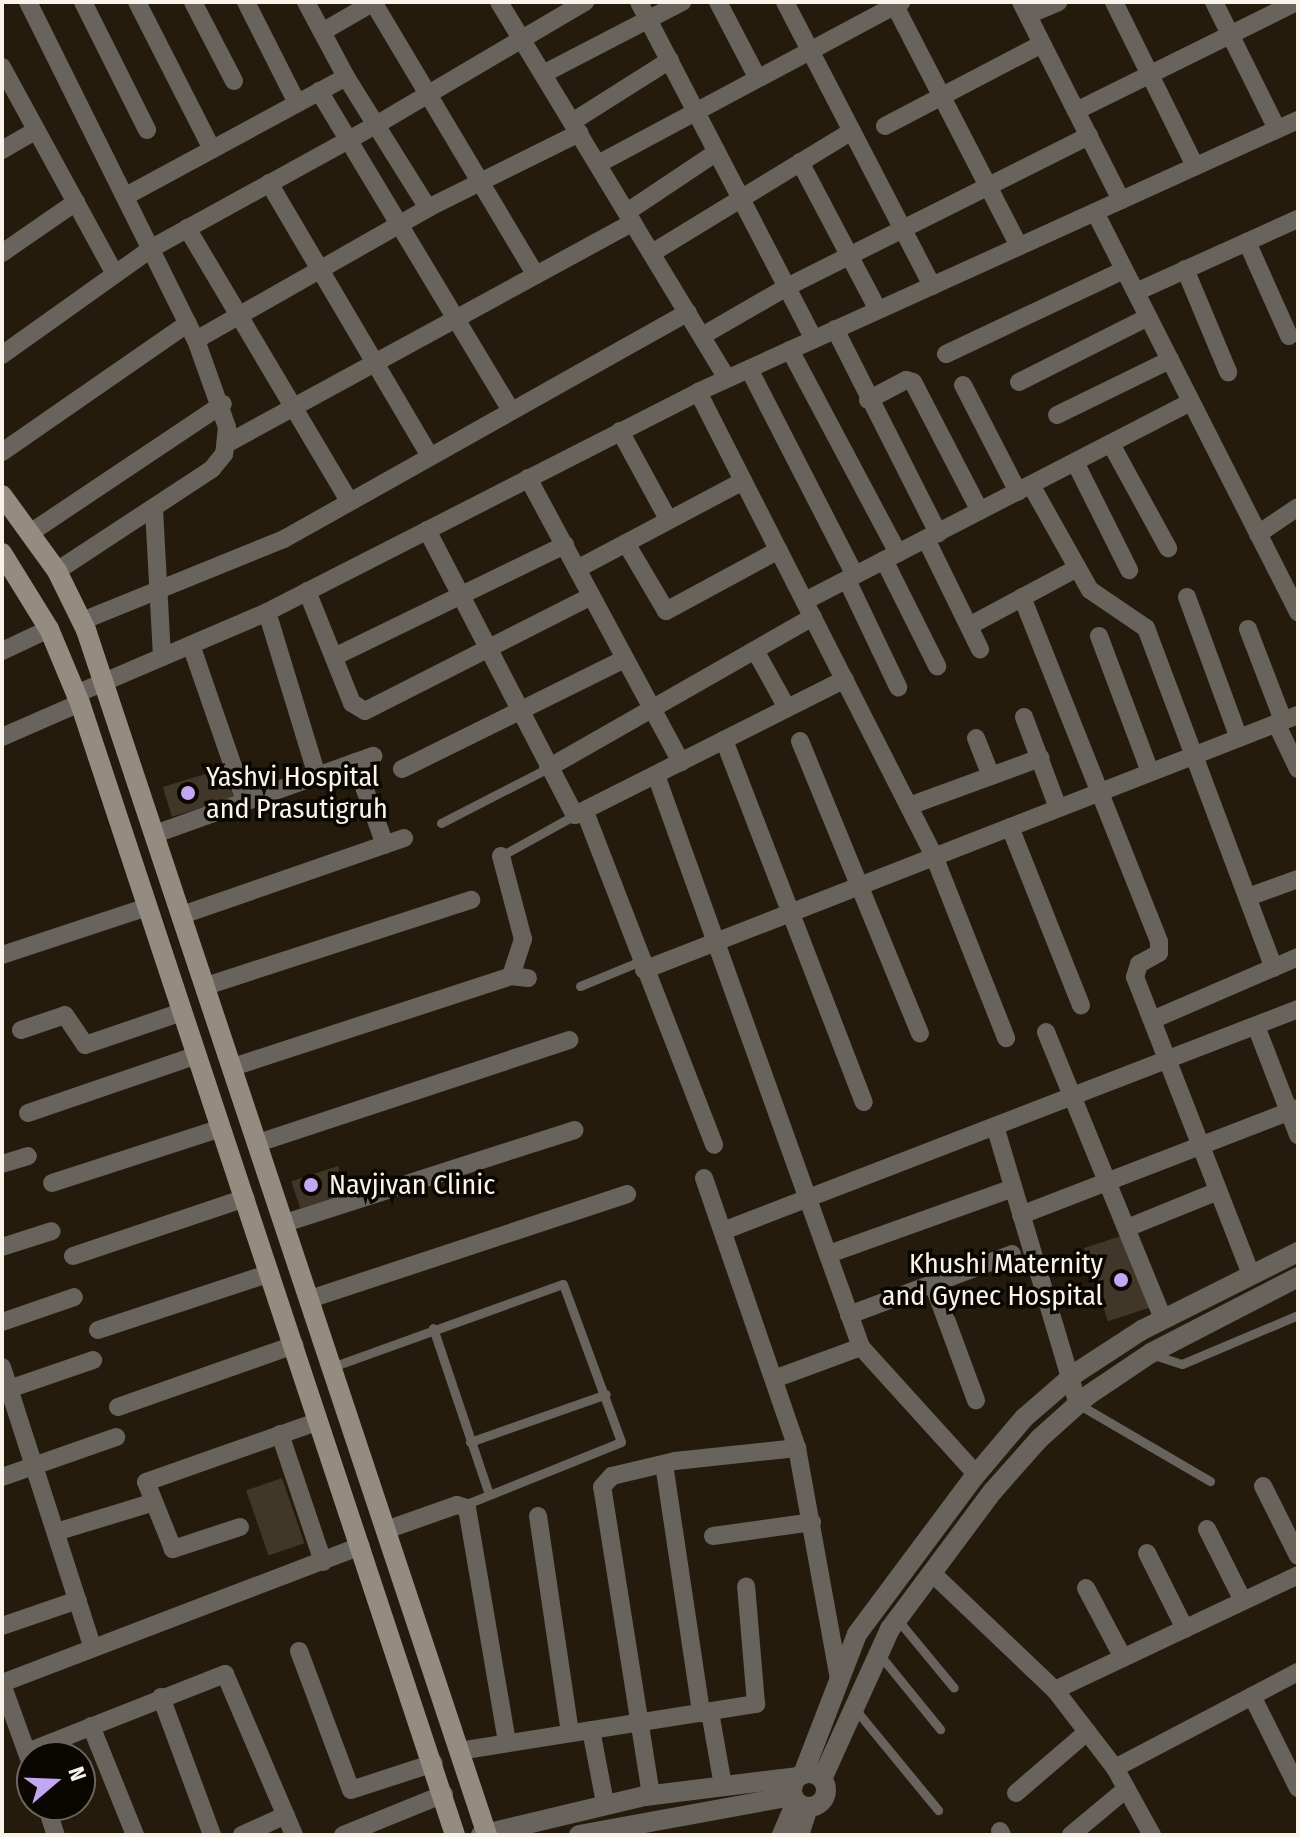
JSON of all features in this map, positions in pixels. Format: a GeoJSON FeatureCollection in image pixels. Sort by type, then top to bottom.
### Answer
{"type":"FeatureCollection","features":[{"type":"Feature","properties":{"kind":"main road"},"geometry":{"type":"LineString","coordinates":[[2,495],[57,571],[82,621],[105,682],[485,1834]]}},
{"type":"Feature","properties":{"kind":"main road"},"geometry":{"type":"LineString","coordinates":[[3,557],[49,629],[78,698],[434,1763],[455,1835]]}},
{"type":"Feature","properties":{"kind":"street"},"geometry":{"type":"LineString","coordinates":[[28,2],[196,340],[223,404],[228,443]]}},
{"type":"Feature","properties":{"kind":"street"},"geometry":{"type":"LineString","coordinates":[[83,2],[147,130]]}},
{"type":"Feature","properties":{"kind":"street"},"geometry":{"type":"LineString","coordinates":[[137,2],[212,149]]}},
{"type":"Feature","properties":{"kind":"street"},"geometry":{"type":"LineString","coordinates":[[193,2],[234,81]]}},
{"type":"Feature","properties":{"kind":"street"},"geometry":{"type":"LineString","coordinates":[[246,2],[297,103]]}},
{"type":"Feature","properties":{"kind":"street"},"geometry":{"type":"LineString","coordinates":[[306,2],[346,77],[428,208]]}},
{"type":"Feature","properties":{"kind":"street"},"geometry":{"type":"LineString","coordinates":[[322,32],[374,2],[536,275]]}},
{"type":"Feature","properties":{"kind":"street"},"geometry":{"type":"LineString","coordinates":[[499,2],[727,378]]}},
{"type":"Feature","properties":{"kind":"street"},"geometry":{"type":"LineString","coordinates":[[2,355],[152,248],[376,125],[585,2]]}},
{"type":"Feature","properties":{"kind":"street"},"geometry":{"type":"LineString","coordinates":[[639,2],[814,339]]}},
{"type":"Feature","properties":{"kind":"street"},"geometry":{"type":"LineString","coordinates":[[543,74],[682,2]]}},
{"type":"Feature","properties":{"kind":"street"},"geometry":{"type":"LineString","coordinates":[[718,2],[757,77]]}},
{"type":"Feature","properties":{"kind":"street"},"geometry":{"type":"LineString","coordinates":[[785,2],[932,286]]}},
{"type":"Feature","properties":{"kind":"street"},"geometry":{"type":"LineString","coordinates":[[1058,2],[1024,9],[1121,200]]}},
{"type":"Feature","properties":{"kind":"street"},"geometry":{"type":"LineString","coordinates":[[1114,2],[1195,166]]}},
{"type":"Feature","properties":{"kind":"street"},"geometry":{"type":"LineString","coordinates":[[1214,2],[1277,129]]}},
{"type":"Feature","properties":{"kind":"street"},"geometry":{"type":"LineString","coordinates":[[1076,111],[1297,2]]}},
{"type":"Feature","properties":{"kind":"street"},"geometry":{"type":"LineString","coordinates":[[598,164],[896,3],[1019,246]]}},
{"type":"Feature","properties":{"kind":"street"},"geometry":{"type":"LineString","coordinates":[[885,126],[1042,44]]}},
{"type":"Feature","properties":{"kind":"street"},"geometry":{"type":"LineString","coordinates":[[196,340],[575,127],[670,60]]}},
{"type":"Feature","properties":{"kind":"street"},"geometry":{"type":"LineString","coordinates":[[2,67],[10,98],[36,130],[115,274]]}},
{"type":"Feature","properties":{"kind":"street"},"geometry":{"type":"LineString","coordinates":[[126,196],[346,77]]}},
{"type":"Feature","properties":{"kind":"street"},"geometry":{"type":"LineString","coordinates":[[319,91],[511,410]]}},
{"type":"Feature","properties":{"kind":"street"},"geometry":{"type":"LineString","coordinates":[[2,737],[105,682],[267,612],[727,378],[1298,120]]}},
{"type":"Feature","properties":{"kind":"street"},"geometry":{"type":"LineString","coordinates":[[2,150],[36,130]]}},
{"type":"Feature","properties":{"kind":"street"},"geometry":{"type":"LineString","coordinates":[[652,253],[852,131]]}},
{"type":"Feature","properties":{"kind":"street"},"geometry":{"type":"LineString","coordinates":[[702,336],[787,287],[1089,136]]}},
{"type":"Feature","properties":{"kind":"street"},"geometry":{"type":"LineString","coordinates":[[57,571],[212,469],[228,443],[536,275],[630,217],[717,152]]}},
{"type":"Feature","properties":{"kind":"street"},"geometry":{"type":"LineString","coordinates":[[800,162],[878,310]]}},
{"type":"Feature","properties":{"kind":"street"},"geometry":{"type":"LineString","coordinates":[[269,183],[429,455]]}},
{"type":"Feature","properties":{"kind":"street"},"geometry":{"type":"LineString","coordinates":[[2,253],[76,202]]}},
{"type":"Feature","properties":{"kind":"street"},"geometry":{"type":"LineString","coordinates":[[1095,212],[1298,612]]}},
{"type":"Feature","properties":{"kind":"street"},"geometry":{"type":"LineString","coordinates":[[1136,292],[1298,219]]}},
{"type":"Feature","properties":{"kind":"street"},"geometry":{"type":"LineString","coordinates":[[187,228],[349,501]]}},
{"type":"Feature","properties":{"kind":"street"},"geometry":{"type":"LineString","coordinates":[[1247,242],[1289,336]]}},
{"type":"Feature","properties":{"kind":"street"},"geometry":{"type":"LineString","coordinates":[[1185,269],[1228,372]]}},
{"type":"Feature","properties":{"kind":"street"},"geometry":{"type":"LineString","coordinates":[[946,354],[1124,270]]}},
{"type":"Feature","properties":{"kind":"street"},"geometry":{"type":"LineString","coordinates":[[82,621],[248,556],[688,312]]}},
{"type":"Feature","properties":{"kind":"street"},"geometry":{"type":"LineString","coordinates":[[1019,382],[1148,317]]}},
{"type":"Feature","properties":{"kind":"street"},"geometry":{"type":"LineString","coordinates":[[2,452],[188,323]]}},
{"type":"Feature","properties":{"kind":"street"},"geometry":{"type":"LineString","coordinates":[[835,329],[932,536],[980,649]]}},
{"type":"Feature","properties":{"kind":"street"},"geometry":{"type":"LineString","coordinates":[[790,350],[891,557],[937,666]]}},
{"type":"Feature","properties":{"kind":"street"},"geometry":{"type":"LineString","coordinates":[[1057,415],[1170,360]]}},
{"type":"Feature","properties":{"kind":"street"},"geometry":{"type":"LineString","coordinates":[[749,369],[851,578],[898,687]]}},
{"type":"Feature","properties":{"kind":"street"},"geometry":{"type":"LineString","coordinates":[[868,400],[910,379],[980,511]]}},
{"type":"Feature","properties":{"kind":"street"},"geometry":{"type":"LineString","coordinates":[[963,385],[1024,488],[1100,600],[1135,616],[1146,628],[1274,968]]}},
{"type":"Feature","properties":{"kind":"street"},"geometry":{"type":"LineString","coordinates":[[698,392],[934,856],[1006,1038]]}},
{"type":"Feature","properties":{"kind":"street"},"geometry":{"type":"LineString","coordinates":[[548,768],[755,650],[851,578],[1191,402]]}},
{"type":"Feature","properties":{"kind":"street"},"geometry":{"type":"LineString","coordinates":[[30,533],[223,404]]}},
{"type":"Feature","properties":{"kind":"street"},"geometry":{"type":"LineString","coordinates":[[620,431],[668,519]]}},
{"type":"Feature","properties":{"kind":"street"},"geometry":{"type":"LineString","coordinates":[[1111,444],[1168,548]]}},
{"type":"Feature","properties":{"kind":"street"},"geometry":{"type":"LineString","coordinates":[[1075,462],[1129,570]]}},
{"type":"Feature","properties":{"kind":"street"},"geometry":{"type":"LineString","coordinates":[[528,478],[681,762]]}},
{"type":"Feature","properties":{"kind":"street"},"geometry":{"type":"LineString","coordinates":[[577,569],[743,481]]}},
{"type":"Feature","properties":{"kind":"street"},"geometry":{"type":"LineString","coordinates":[[1258,534],[1298,507]]}},
{"type":"Feature","properties":{"kind":"street"},"geometry":{"type":"LineString","coordinates":[[154,509],[162,657]]}},
{"type":"Feature","properties":{"kind":"street"},"geometry":{"type":"LineString","coordinates":[[427,530],[548,768],[580,814],[714,1145]]}},
{"type":"Feature","properties":{"kind":"street"},"geometry":{"type":"LineString","coordinates":[[626,543],[666,611],[779,550]]}},
{"type":"Feature","properties":{"kind":"street"},"geometry":{"type":"LineString","coordinates":[[334,657],[565,545]]}},
{"type":"Feature","properties":{"kind":"street"},"geometry":{"type":"LineString","coordinates":[[969,626],[1077,568]]}},
{"type":"Feature","properties":{"kind":"street"},"geometry":{"type":"LineString","coordinates":[[307,591],[352,703],[365,711],[592,596]]}},
{"type":"Feature","properties":{"kind":"street"},"geometry":{"type":"LineString","coordinates":[[1022,597],[1102,791],[1160,949],[1135,969],[1251,1275]]}},
{"type":"Feature","properties":{"kind":"street"},"geometry":{"type":"LineString","coordinates":[[1187,597],[1239,738]]}},
{"type":"Feature","properties":{"kind":"street"},"geometry":{"type":"LineString","coordinates":[[267,612],[317,776]]}},
{"type":"Feature","properties":{"kind":"street"},"geometry":{"type":"LineString","coordinates":[[2,651],[49,629]]}},
{"type":"Feature","properties":{"kind":"street"},"geometry":{"type":"LineString","coordinates":[[1248,629],[1286,720],[1298,769]]}},
{"type":"Feature","properties":{"kind":"street"},"geometry":{"type":"LineString","coordinates":[[1099,636],[1150,772]]}},
{"type":"Feature","properties":{"kind":"street"},"geometry":{"type":"LineString","coordinates":[[191,645],[245,801]]}},
{"type":"Feature","properties":{"kind":"street"},"geometry":{"type":"LineString","coordinates":[[755,650],[787,708]]}},
{"type":"Feature","properties":{"kind":"street"},"geometry":{"type":"LineString","coordinates":[[402,769],[625,659]]}},
{"type":"Feature","properties":{"kind":"street"},"geometry":{"type":"LineString","coordinates":[[580,814],[845,679]]}},
{"type":"Feature","properties":{"kind":"street"},"geometry":{"type":"LineString","coordinates":[[1024,717],[1058,808]]}},
{"type":"Feature","properties":{"kind":"street"},"geometry":{"type":"LineString","coordinates":[[642,966],[1286,720]]}},
{"type":"Feature","properties":{"kind":"street"},"geometry":{"type":"LineString","coordinates":[[976,738],[991,776]]}},
{"type":"Feature","properties":{"kind":"street"},"geometry":{"type":"LineString","coordinates":[[724,740],[864,1102]]}},
{"type":"Feature","properties":{"kind":"street"},"geometry":{"type":"LineString","coordinates":[[800,741],[920,1033]]}},
{"type":"Feature","properties":{"kind":"street"},"geometry":{"type":"LineString","coordinates":[[909,806],[1040,758]]}},
{"type":"Feature","properties":{"kind":"street"},"geometry":{"type":"LineString","coordinates":[[155,834],[364,759],[385,845]]}},
{"type":"Feature","properties":{"kind":"street"},"geometry":{"type":"LineString","coordinates":[[656,775],[718,939],[861,1347],[976,1474]]}},
{"type":"Feature","properties":{"kind":"street"},"geometry":{"type":"LineString","coordinates":[[1010,827],[1081,1005]]}},
{"type":"Feature","properties":{"kind":"street"},"geometry":{"type":"LineString","coordinates":[[182,915],[404,838]]}},
{"type":"Feature","properties":{"kind":"street"},"geometry":{"type":"LineString","coordinates":[[233,1067],[520,977],[523,939],[501,856]]}},
{"type":"Feature","properties":{"kind":"street"},"geometry":{"type":"LineString","coordinates":[[1248,897],[1298,879]]}},
{"type":"Feature","properties":{"kind":"street"},"geometry":{"type":"LineString","coordinates":[[206,986],[471,900]]}},
{"type":"Feature","properties":{"kind":"street"},"geometry":{"type":"LineString","coordinates":[[2,955],[147,907]]}},
{"type":"Feature","properties":{"kind":"street"},"geometry":{"type":"LineString","coordinates":[[1152,1020],[1298,957]]}},
{"type":"Feature","properties":{"kind":"street"},"geometry":{"type":"LineString","coordinates":[[723,1231],[1168,1062],[1298,1009]]}},
{"type":"Feature","properties":{"kind":"street"},"geometry":{"type":"LineString","coordinates":[[21,1030],[65,1015],[85,1045],[182,1012]]}},
{"type":"Feature","properties":{"kind":"street"},"geometry":{"type":"LineString","coordinates":[[1256,1026],[1294,1110],[1298,1135]]}},
{"type":"Feature","properties":{"kind":"street"},"geometry":{"type":"LineString","coordinates":[[1046,1032],[1163,1319]]}},
{"type":"Feature","properties":{"kind":"street"},"geometry":{"type":"LineString","coordinates":[[258,1143],[569,1040]]}},
{"type":"Feature","properties":{"kind":"street"},"geometry":{"type":"LineString","coordinates":[[28,1113],[197,1055]]}},
{"type":"Feature","properties":{"kind":"street"},"geometry":{"type":"LineString","coordinates":[[1021,1215],[1294,1110]]}},
{"type":"Feature","properties":{"kind":"street"},"geometry":{"type":"LineString","coordinates":[[995,1126],[1078,1404]]}},
{"type":"Feature","properties":{"kind":"street"},"geometry":{"type":"LineString","coordinates":[[52,1183],[221,1128]]}},
{"type":"Feature","properties":{"kind":"street"},"geometry":{"type":"LineString","coordinates":[[285,1223],[574,1130]]}},
{"type":"Feature","properties":{"kind":"street"},"geometry":{"type":"LineString","coordinates":[[2,1164],[28,1156]]}},
{"type":"Feature","properties":{"kind":"street"},"geometry":{"type":"LineString","coordinates":[[704,1178],[797,1448],[839,1678]]}},
{"type":"Feature","properties":{"kind":"street"},"geometry":{"type":"LineString","coordinates":[[829,1254],[1013,1188]]}},
{"type":"Feature","properties":{"kind":"street"},"geometry":{"type":"LineString","coordinates":[[1127,1228],[1218,1191]]}},
{"type":"Feature","properties":{"kind":"street"},"geometry":{"type":"LineString","coordinates":[[310,1299],[627,1194]]}},
{"type":"Feature","properties":{"kind":"street"},"geometry":{"type":"LineString","coordinates":[[73,1256],[245,1198]]}},
{"type":"Feature","properties":{"kind":"street"},"geometry":{"type":"LineString","coordinates":[[2,1247],[52,1231]]}},
{"type":"Feature","properties":{"kind":"street"},"geometry":{"type":"LineString","coordinates":[[782,1835],[803,1789],[839,1678],[876,1605],[976,1474],[1024,1418],[1070,1378],[1163,1319],[1298,1252]]}},
{"type":"Feature","properties":{"kind":"street"},"geometry":{"type":"LineString","coordinates":[[849,1315],[1012,1254]]}},
{"type":"Feature","properties":{"kind":"street"},"geometry":{"type":"LineString","coordinates":[[98,1330],[270,1273]]}},
{"type":"Feature","properties":{"kind":"street"},"geometry":{"type":"LineString","coordinates":[[799,1835],[803,1789],[853,1707],[876,1652],[897,1619],[993,1491],[1078,1404],[1151,1353],[1298,1277]]}},
{"type":"Feature","properties":{"kind":"street"},"geometry":{"type":"LineString","coordinates":[[933,1284],[976,1400]]}},
{"type":"Feature","properties":{"kind":"street"},"geometry":{"type":"LineString","coordinates":[[2,1322],[74,1297]]}},
{"type":"Feature","properties":{"kind":"street"},"geometry":{"type":"LineString","coordinates":[[118,1407],[294,1345]]}},
{"type":"Feature","properties":{"kind":"street"},"geometry":{"type":"LineString","coordinates":[[774,1379],[861,1347]]}},
{"type":"Feature","properties":{"kind":"street"},"geometry":{"type":"LineString","coordinates":[[9,1389],[93,1360]]}},
{"type":"Feature","properties":{"kind":"street"},"geometry":{"type":"LineString","coordinates":[[2,1367],[93,1648]]}},
{"type":"Feature","properties":{"kind":"street"},"geometry":{"type":"LineString","coordinates":[[240,1527],[173,1549],[146,1490],[152,1478],[319,1421]]}},
{"type":"Feature","properties":{"kind":"street"},"geometry":{"type":"LineString","coordinates":[[280,1434],[323,1562]]}},
{"type":"Feature","properties":{"kind":"street"},"geometry":{"type":"LineString","coordinates":[[2,1477],[116,1437]]}},
{"type":"Feature","properties":{"kind":"street"},"geometry":{"type":"LineString","coordinates":[[648,1821],[639,1723],[602,1487],[612,1476],[664,1464],[797,1448]]}},
{"type":"Feature","properties":{"kind":"street"},"geometry":{"type":"LineString","coordinates":[[664,1464],[705,1713],[723,1786]]}},
{"type":"Feature","properties":{"kind":"street"},"geometry":{"type":"LineString","coordinates":[[1263,1486],[1298,1556]]}},
{"type":"Feature","properties":{"kind":"street"},"geometry":{"type":"LineString","coordinates":[[56,1532],[151,1503]]}},
{"type":"Feature","properties":{"kind":"street"},"geometry":{"type":"LineString","coordinates":[[386,1530],[464,1505],[470,1515],[507,1743]]}},
{"type":"Feature","properties":{"kind":"street"},"geometry":{"type":"LineString","coordinates":[[538,1516],[570,1733]]}},
{"type":"Feature","properties":{"kind":"street"},"geometry":{"type":"LineString","coordinates":[[713,1536],[812,1522]]}},
{"type":"Feature","properties":{"kind":"street"},"geometry":{"type":"LineString","coordinates":[[1207,1529],[1243,1601]]}},
{"type":"Feature","properties":{"kind":"street"},"geometry":{"type":"LineString","coordinates":[[22,1741],[2,1683],[361,1546]]}},
{"type":"Feature","properties":{"kind":"street"},"geometry":{"type":"LineString","coordinates":[[1147,1553],[1185,1629]]}},
{"type":"Feature","properties":{"kind":"street"},"geometry":{"type":"LineString","coordinates":[[932,1573],[1055,1690],[1115,1768],[1152,1835]]}},
{"type":"Feature","properties":{"kind":"street"},"geometry":{"type":"LineString","coordinates":[[1055,1690],[1298,1575]]}},
{"type":"Feature","properties":{"kind":"street"},"geometry":{"type":"LineString","coordinates":[[459,1751],[705,1713],[758,1701],[746,1586]]}},
{"type":"Feature","properties":{"kind":"street"},"geometry":{"type":"LineString","coordinates":[[1086,1588],[1123,1658]]}},
{"type":"Feature","properties":{"kind":"street"},"geometry":{"type":"LineString","coordinates":[[2,1626],[78,1600]]}},
{"type":"Feature","properties":{"kind":"street"},"geometry":{"type":"LineString","coordinates":[[299,1651],[351,1790],[434,1763]]}},
{"type":"Feature","properties":{"kind":"street"},"geometry":{"type":"LineString","coordinates":[[1115,1768],[1298,1672]]}},
{"type":"Feature","properties":{"kind":"street"},"geometry":{"type":"LineString","coordinates":[[64,1741],[91,1726],[225,1674],[294,1835]]}},
{"type":"Feature","properties":{"kind":"street"},"geometry":{"type":"LineString","coordinates":[[1252,1696],[1298,1788]]}},
{"type":"Feature","properties":{"kind":"street"},"geometry":{"type":"LineString","coordinates":[[161,1697],[212,1835]]}},
{"type":"Feature","properties":{"kind":"street"},"geometry":{"type":"LineString","coordinates":[[91,1726],[135,1835]]}},
{"type":"Feature","properties":{"kind":"street"},"geometry":{"type":"LineString","coordinates":[[591,1730],[605,1803]]}},
{"type":"Feature","properties":{"kind":"street"},"geometry":{"type":"LineString","coordinates":[[1016,1793],[1087,1732]]}},
{"type":"Feature","properties":{"kind":"street"},"geometry":{"type":"LineString","coordinates":[[485,1834],[648,1795],[723,1786],[803,1789]]}},
{"type":"Feature","properties":{"kind":"street"},"geometry":{"type":"LineString","coordinates":[[579,1835],[803,1789]]}},
{"type":"Feature","properties":{"kind":"street"},"geometry":{"type":"LineString","coordinates":[[1071,1835],[1126,1789]]}},
{"type":"Feature","properties":{"kind":"street"},"geometry":{"type":"LineString","coordinates":[[343,1835],[444,1794]]}},
{"type":"Feature","properties":{"kind":"street"},"geometry":{"type":"LineString","coordinates":[[242,1835],[286,1815]]}},
{"type":"Feature","properties":{"kind":"lane"},"geometry":{"type":"LineString","coordinates":[[441,823],[548,768]]}},
{"type":"Feature","properties":{"kind":"lane"},"geometry":{"type":"LineString","coordinates":[[501,856],[580,814]]}},
{"type":"Feature","properties":{"kind":"lane"},"geometry":{"type":"LineString","coordinates":[[580,986],[642,966]]}},
{"type":"Feature","properties":{"kind":"lane"},"geometry":{"type":"LineString","coordinates":[[332,1367],[433,1328],[563,1284],[621,1435],[616,1447],[464,1505]]}},
{"type":"Feature","properties":{"kind":"lane"},"geometry":{"type":"LineString","coordinates":[[1151,1353],[1182,1364],[1298,1315]]}},
{"type":"Feature","properties":{"kind":"lane"},"geometry":{"type":"LineString","coordinates":[[433,1328],[489,1494]]}},
{"type":"Feature","properties":{"kind":"lane"},"geometry":{"type":"LineString","coordinates":[[470,1442],[606,1394]]}},
{"type":"Feature","properties":{"kind":"lane"},"geometry":{"type":"LineString","coordinates":[[1078,1404],[1210,1481]]}},
{"type":"Feature","properties":{"kind":"lane"},"geometry":{"type":"LineString","coordinates":[[897,1619],[954,1688]]}},
{"type":"Feature","properties":{"kind":"lane"},"geometry":{"type":"LineString","coordinates":[[876,1652],[940,1729]]}},
{"type":"Feature","properties":{"kind":"lane"},"geometry":{"type":"LineString","coordinates":[[853,1707],[938,1810]]}},
{"type":"Feature","properties":{"kind":"building"},"geometry":{"type":"Polygon","coordinates":[[[225,768],[234,798],[172,817],[163,787],[225,768]]]}},
{"type":"Feature","properties":{"kind":"building"},"geometry":{"type":"Polygon","coordinates":[[[338,1166],[347,1194],[300,1209],[291,1181],[338,1166]]]}},
{"type":"Feature","properties":{"kind":"building"},"geometry":{"type":"Polygon","coordinates":[[[1127,1234],[1151,1307],[1108,1321],[1084,1248],[1127,1234]]]}},
{"type":"Feature","properties":{"kind":"building"},"geometry":{"type":"Polygon","coordinates":[[[282,1478],[304,1543],[269,1556],[246,1490],[282,1478]]]}},
{"type":"Feature","properties":{"kind":"place","name":"Yashvi Hospital and Prasutigruh"},"geometry":{"type":"Point","coordinates":[188,793]}},
{"type":"Feature","properties":{"kind":"place","name":"Navjivan Clinic"},"geometry":{"type":"Point","coordinates":[311,1185]}},
{"type":"Feature","properties":{"kind":"place","name":"Khushi Maternity and Gynec Hospital"},"geometry":{"type":"Point","coordinates":[1121,1280]}}]}
